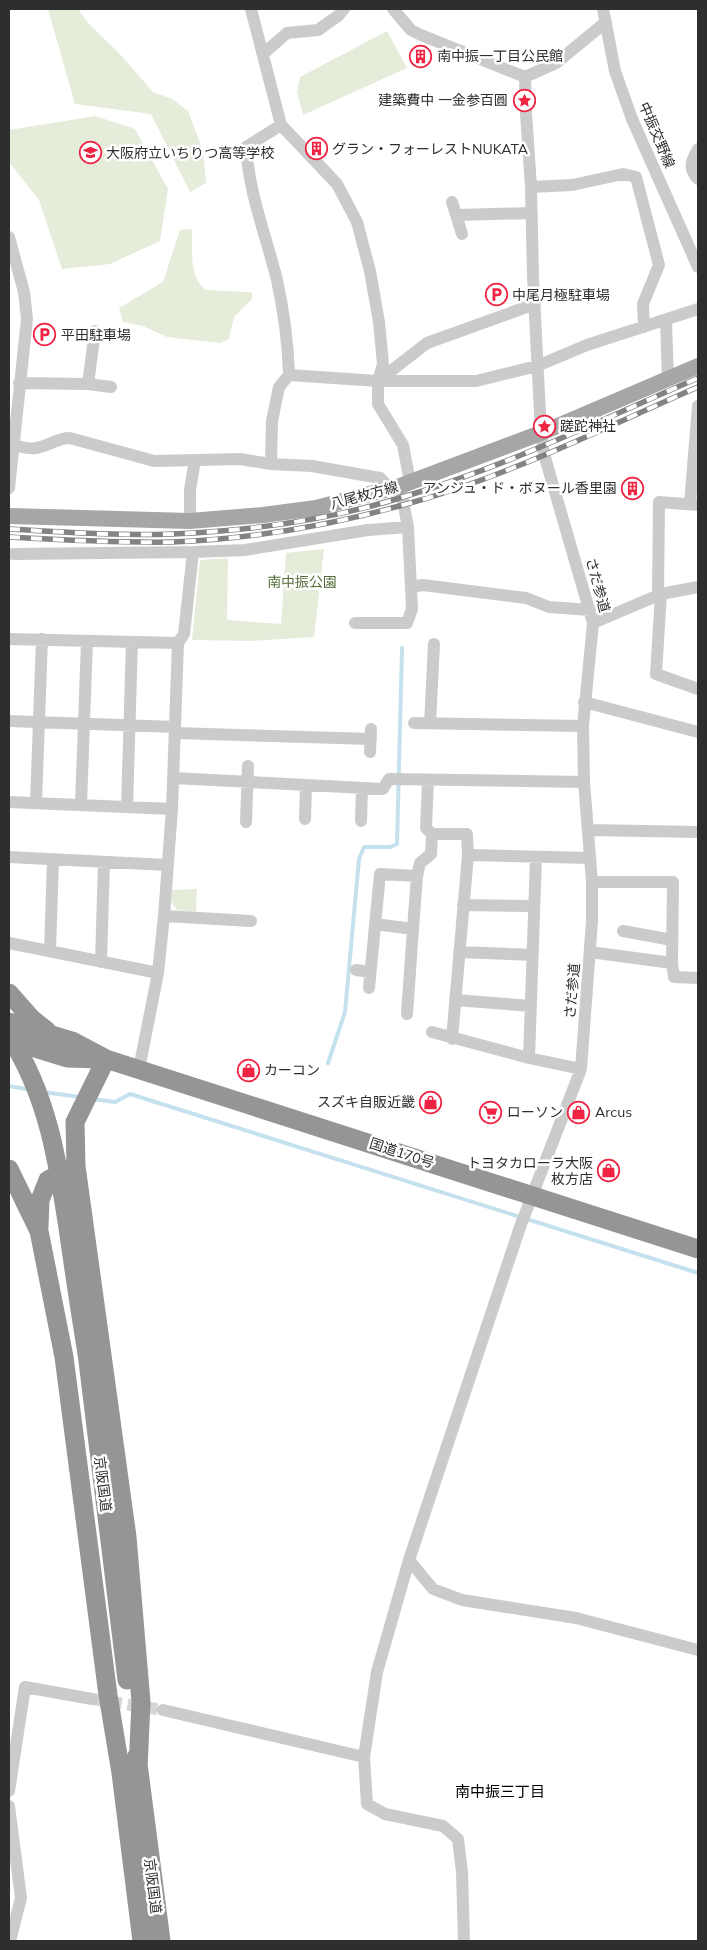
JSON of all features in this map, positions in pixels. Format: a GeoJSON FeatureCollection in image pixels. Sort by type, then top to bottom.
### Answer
{"type":"FeatureCollection","features":[{"type":"Feature","properties":{"kind":"highway"},"geometry":{"type":"LineString","coordinates":[[9,993],[32,1019],[52,1035]]}},
{"type":"Feature","properties":{"kind":"highway","name":"国道170号"},"geometry":{"type":"LineString","coordinates":[[9,1022],[72,1041],[106,1059],[698,1249]]}},
{"type":"Feature","properties":{"kind":"highway","name":"京阪国道"},"geometry":{"type":"LineString","coordinates":[[9,1036],[19,1051],[43,1106],[58,1166],[87,1353],[161,1941]]}},
{"type":"Feature","properties":{"kind":"highway","name":"国道170号"},"geometry":{"type":"LineString","coordinates":[[9,1040],[67,1058],[106,1059]]}},
{"type":"Feature","properties":{"kind":"highway"},"geometry":{"type":"LineString","coordinates":[[106,1059],[75,1122],[76,1166],[127,1537],[141,1702],[138,1769]]}},
{"type":"Feature","properties":{"kind":"highway"},"geometry":{"type":"LineString","coordinates":[[39,1231],[40,1200],[48,1180],[76,1166]]}},
{"type":"Feature","properties":{"kind":"highway","name":"京阪国道"},"geometry":{"type":"LineString","coordinates":[[9,1169],[39,1231],[64,1357],[100,1697],[121,1773],[142,1941]]}},
{"type":"Feature","properties":{"kind":"main road","name":"八尾枚方線"},"geometry":{"type":"LineString","coordinates":[[9,516],[190,521],[263,515],[316,508],[400,486],[541,434],[698,366]]}},
{"type":"Feature","properties":{"kind":"street"},"geometry":{"type":"LineString","coordinates":[[251,9],[281,124],[337,184],[357,222],[370,270],[379,322],[383,364],[378,381],[378,404],[403,445],[400,486],[408,527],[412,609],[408,623],[355,623]]}},
{"type":"Feature","properties":{"kind":"street"},"geometry":{"type":"LineString","coordinates":[[263,54],[287,33],[318,30],[339,15],[344,9]]}},
{"type":"Feature","properties":{"kind":"street"},"geometry":{"type":"LineString","coordinates":[[393,9],[411,30],[525,77],[556,63],[606,22]]}},
{"type":"Feature","properties":{"kind":"street","name":"中振交野線"},"geometry":{"type":"LineString","coordinates":[[603,9],[615,70],[632,119],[698,267]]}},
{"type":"Feature","properties":{"kind":"street","name":"さだ参道"},"geometry":{"type":"LineString","coordinates":[[464,1941],[462,1872],[458,1839],[443,1826],[385,1814],[367,1804],[364,1757],[377,1672],[410,1560],[522,1220],[581,1069],[592,921],[592,882],[584,782],[583,726],[593,623],[544,454],[541,434],[542,363],[534,323],[532,214],[525,77]]}},
{"type":"Feature","properties":{"kind":"street"},"geometry":{"type":"LineString","coordinates":[[271,464],[272,421],[279,387],[289,375],[287,331],[277,280],[256,211],[246,146],[281,124]]}},
{"type":"Feature","properties":{"kind":"street"},"geometry":{"type":"LineString","coordinates":[[698,149],[691,164],[692,173],[698,180]]}},
{"type":"Feature","properties":{"kind":"street"},"geometry":{"type":"LineString","coordinates":[[531,187],[572,184],[623,174],[636,177],[656,171]]}},
{"type":"Feature","properties":{"kind":"street"},"geometry":{"type":"LineString","coordinates":[[636,177],[660,265],[643,304],[644,327]]}},
{"type":"Feature","properties":{"kind":"street"},"geometry":{"type":"LineString","coordinates":[[452,202],[458,215],[462,234]]}},
{"type":"Feature","properties":{"kind":"street"},"geometry":{"type":"LineString","coordinates":[[458,215],[532,214]]}},
{"type":"Feature","properties":{"kind":"street"},"geometry":{"type":"LineString","coordinates":[[9,237],[24,292],[27,319],[12,445],[9,488]]}},
{"type":"Feature","properties":{"kind":"street"},"geometry":{"type":"LineString","coordinates":[[378,381],[428,343],[535,304]]}},
{"type":"Feature","properties":{"kind":"street"},"geometry":{"type":"LineString","coordinates":[[289,375],[378,381],[476,380],[542,363],[587,345],[698,309]]}},
{"type":"Feature","properties":{"kind":"street"},"geometry":{"type":"LineString","coordinates":[[666,320],[668,380]]}},
{"type":"Feature","properties":{"kind":"street"},"geometry":{"type":"LineString","coordinates":[[88,384],[95,330]]}},
{"type":"Feature","properties":{"kind":"street"},"geometry":{"type":"LineString","coordinates":[[19,383],[88,384],[110,387]]}},
{"type":"Feature","properties":{"kind":"street"},"geometry":{"type":"LineString","coordinates":[[698,406],[694,505],[660,502],[660,594],[656,674],[698,689]]}},
{"type":"Feature","properties":{"kind":"street"},"geometry":{"type":"LineString","coordinates":[[12,445],[31,449],[39,448],[56,439],[70,438],[154,460],[240,458],[271,464],[312,466],[380,478],[400,486]]}},
{"type":"Feature","properties":{"kind":"street"},"geometry":{"type":"LineString","coordinates":[[190,521],[190,490],[195,460]]}},
{"type":"Feature","properties":{"kind":"street"},"geometry":{"type":"LineString","coordinates":[[13,554],[245,550],[368,530],[408,527]]}},
{"type":"Feature","properties":{"kind":"street"},"geometry":{"type":"LineString","coordinates":[[139,1069],[158,973],[164,916],[172,809],[178,644],[184,634],[193,552]]}},
{"type":"Feature","properties":{"kind":"street"},"geometry":{"type":"LineString","coordinates":[[411,586],[526,598],[549,607],[590,610]]}},
{"type":"Feature","properties":{"kind":"street"},"geometry":{"type":"LineString","coordinates":[[593,623],[660,594],[698,587]]}},
{"type":"Feature","properties":{"kind":"street"},"geometry":{"type":"LineString","coordinates":[[9,639],[178,644]]}},
{"type":"Feature","properties":{"kind":"street"},"geometry":{"type":"LineString","coordinates":[[36,802],[42,639]]}},
{"type":"Feature","properties":{"kind":"street"},"geometry":{"type":"LineString","coordinates":[[81,804],[88,641]]}},
{"type":"Feature","properties":{"kind":"street"},"geometry":{"type":"LineString","coordinates":[[126,807],[132,642]]}},
{"type":"Feature","properties":{"kind":"street"},"geometry":{"type":"LineString","coordinates":[[430,723],[434,644]]}},
{"type":"Feature","properties":{"kind":"street"},"geometry":{"type":"LineString","coordinates":[[584,702],[698,732]]}},
{"type":"Feature","properties":{"kind":"street"},"geometry":{"type":"LineString","coordinates":[[9,721],[129,725],[175,730],[244,730],[370,740]]}},
{"type":"Feature","properties":{"kind":"street"},"geometry":{"type":"LineString","coordinates":[[414,723],[583,726]]}},
{"type":"Feature","properties":{"kind":"street"},"geometry":{"type":"LineString","coordinates":[[246,822],[248,766]]}},
{"type":"Feature","properties":{"kind":"street"},"geometry":{"type":"LineString","coordinates":[[173,778],[383,789],[389,780],[584,782]]}},
{"type":"Feature","properties":{"kind":"street"},"geometry":{"type":"LineString","coordinates":[[428,780],[426,828],[432,834],[467,834],[468,855],[452,1039]]}},
{"type":"Feature","properties":{"kind":"street"},"geometry":{"type":"LineString","coordinates":[[305,819],[306,785]]}},
{"type":"Feature","properties":{"kind":"street"},"geometry":{"type":"LineString","coordinates":[[361,821],[362,788]]}},
{"type":"Feature","properties":{"kind":"street"},"geometry":{"type":"LineString","coordinates":[[9,802],[172,809]]}},
{"type":"Feature","properties":{"kind":"street"},"geometry":{"type":"LineString","coordinates":[[589,830],[698,832]]}},
{"type":"Feature","properties":{"kind":"street"},"geometry":{"type":"LineString","coordinates":[[407,1014],[417,876],[420,863],[431,854],[432,834]]}},
{"type":"Feature","properties":{"kind":"street"},"geometry":{"type":"LineString","coordinates":[[468,855],[590,858]]}},
{"type":"Feature","properties":{"kind":"street"},"geometry":{"type":"LineString","coordinates":[[9,857],[167,866]]}},
{"type":"Feature","properties":{"kind":"street"},"geometry":{"type":"LineString","coordinates":[[529,1058],[536,857]]}},
{"type":"Feature","properties":{"kind":"street"},"geometry":{"type":"LineString","coordinates":[[50,951],[53,860]]}},
{"type":"Feature","properties":{"kind":"street"},"geometry":{"type":"LineString","coordinates":[[101,962],[104,862]]}},
{"type":"Feature","properties":{"kind":"street"},"geometry":{"type":"LineString","coordinates":[[369,988],[380,874],[417,876]]}},
{"type":"Feature","properties":{"kind":"street"},"geometry":{"type":"LineString","coordinates":[[592,882],[673,882],[672,963],[674,977],[698,978]]}},
{"type":"Feature","properties":{"kind":"street"},"geometry":{"type":"LineString","coordinates":[[463,905],[534,906]]}},
{"type":"Feature","properties":{"kind":"street"},"geometry":{"type":"LineString","coordinates":[[164,916],[251,921]]}},
{"type":"Feature","properties":{"kind":"street"},"geometry":{"type":"LineString","coordinates":[[375,924],[413,929]]}},
{"type":"Feature","properties":{"kind":"street"},"geometry":{"type":"LineString","coordinates":[[623,931],[672,940]]}},
{"type":"Feature","properties":{"kind":"street"},"geometry":{"type":"LineString","coordinates":[[9,943],[158,973]]}},
{"type":"Feature","properties":{"kind":"street"},"geometry":{"type":"LineString","coordinates":[[459,952],[533,955]]}},
{"type":"Feature","properties":{"kind":"street"},"geometry":{"type":"LineString","coordinates":[[590,952],[672,963]]}},
{"type":"Feature","properties":{"kind":"street"},"geometry":{"type":"LineString","coordinates":[[356,970],[370,972]]}},
{"type":"Feature","properties":{"kind":"street"},"geometry":{"type":"LineString","coordinates":[[455,1000],[531,1006]]}},
{"type":"Feature","properties":{"kind":"street"},"geometry":{"type":"LineString","coordinates":[[432,1032],[452,1039],[581,1069]]}},
{"type":"Feature","properties":{"kind":"street"},"geometry":{"type":"LineString","coordinates":[[410,1560],[434,1589],[462,1600],[576,1618],[698,1650]]}},
{"type":"Feature","properties":{"kind":"street"},"geometry":{"type":"LineString","coordinates":[[9,1790],[25,1686],[29,1680],[100,1697]]}},
{"type":"Feature","properties":{"kind":"street"},"geometry":{"type":"LineString","coordinates":[[141,1702],[231,1718],[241,1726]]}},
{"type":"Feature","properties":{"kind":"street"},"geometry":{"type":"LineString","coordinates":[[164,1710],[241,1726],[364,1757]]}},
{"type":"Feature","properties":{"kind":"street"},"geometry":{"type":"LineString","coordinates":[[9,1806],[21,1898],[10,1941]]}},
{"type":"Feature","properties":{"kind":"green space"},"geometry":{"type":"Polygon","coordinates":[[[48,9],[78,9],[89,24],[119,53],[153,92],[172,99],[188,111],[203,151],[206,183],[190,192],[151,114],[75,104],[48,9]]]}},
{"type":"Feature","properties":{"kind":"green space"},"geometry":{"type":"Polygon","coordinates":[[[387,31],[407,68],[303,115],[297,92],[300,77],[387,31]]]}},
{"type":"Feature","properties":{"kind":"green space"},"geometry":{"type":"Polygon","coordinates":[[[95,116],[135,129],[168,189],[160,241],[110,264],[62,269],[39,200],[9,162],[9,130],[95,116]]]}},
{"type":"Feature","properties":{"kind":"green space"},"geometry":{"type":"Polygon","coordinates":[[[192,229],[194,270],[200,285],[206,290],[252,293],[252,299],[234,317],[229,339],[220,343],[167,337],[143,326],[123,322],[119,308],[163,282],[180,230],[192,229]]]}},
{"type":"Feature","properties":{"kind":"green space","name":"南中振公園"},"geometry":{"type":"Polygon","coordinates":[[[324,549],[314,637],[252,641],[192,640],[200,560],[228,558],[227,620],[281,624],[286,553],[324,549]]]}},
{"type":"Feature","properties":{"kind":"green space"},"geometry":{"type":"Polygon","coordinates":[[[197,889],[196,912],[177,910],[171,902],[172,890],[197,889]]]}},
{"type":"Feature","properties":{"kind":"waterway"},"geometry":{"type":"LineString","coordinates":[[328,1063],[345,1012],[359,859],[364,847],[390,847],[397,844],[402,648]]}},
{"type":"Feature","properties":{"kind":"waterway"},"geometry":{"type":"LineString","coordinates":[[9,1086],[31,1090]]}},
{"type":"Feature","properties":{"kind":"waterway"},"geometry":{"type":"LineString","coordinates":[[43,1092],[81,1097]]}},
{"type":"Feature","properties":{"kind":"waterway"},"geometry":{"type":"LineString","coordinates":[[92,1099],[115,1102],[130,1094],[698,1273]]}},
{"type":"Feature","properties":{"kind":"tunnel"},"geometry":{"type":"LineString","coordinates":[[92,1699],[163,1710]]}},
{"type":"Feature","properties":{"kind":"railway"},"geometry":{"type":"LineString","coordinates":[[9,529],[111,534],[172,534],[259,527],[347,512],[403,497],[478,472],[698,378]]}},
{"type":"Feature","properties":{"kind":"railway"},"geometry":{"type":"LineString","coordinates":[[9,537],[110,542],[172,542],[260,535],[346,519],[441,494],[516,467],[698,387]]}},
{"type":"Feature","properties":{"kind":"place","name":"南中振一丁目公民館"},"geometry":{"type":"Point","coordinates":[421,56]}},
{"type":"Feature","properties":{"kind":"place","name":"建築費中 一金参百圓"},"geometry":{"type":"Point","coordinates":[524,100]}},
{"type":"Feature","properties":{"kind":"place","name":"グラン・フォーレストNUKATA"},"geometry":{"type":"Point","coordinates":[316,149]}},
{"type":"Feature","properties":{"kind":"place","name":"大阪府立いちりつ高等学校"},"geometry":{"type":"Point","coordinates":[90,153]}},
{"type":"Feature","properties":{"kind":"place","name":"中尾月極駐車場"},"geometry":{"type":"Point","coordinates":[496,295]}},
{"type":"Feature","properties":{"kind":"place","name":"平田駐車場"},"geometry":{"type":"Point","coordinates":[45,335]}},
{"type":"Feature","properties":{"kind":"place","name":"蹉跎神社"},"geometry":{"type":"Point","coordinates":[544,426]}},
{"type":"Feature","properties":{"kind":"place","name":"アンジュ・ド・ボヌール香里園"},"geometry":{"type":"Point","coordinates":[633,488]}},
{"type":"Feature","properties":{"kind":"place","name":"カーコン"},"geometry":{"type":"Point","coordinates":[248,1070]}},
{"type":"Feature","properties":{"kind":"place","name":"スズキ自販近畿"},"geometry":{"type":"Point","coordinates":[431,1102]}},
{"type":"Feature","properties":{"kind":"place","name":"ローソン"},"geometry":{"type":"Point","coordinates":[491,1112]}},
{"type":"Feature","properties":{"kind":"place","name":"Arcus"},"geometry":{"type":"Point","coordinates":[579,1112]}},
{"type":"Feature","properties":{"kind":"place","name":"トヨタカローラ大阪 枚方店"},"geometry":{"type":"Point","coordinates":[609,1171]}},
{"type":"Feature","properties":{"kind":"district","name":"南中振三丁目"},"geometry":{"type":"Point","coordinates":[500,1792]}}]}
